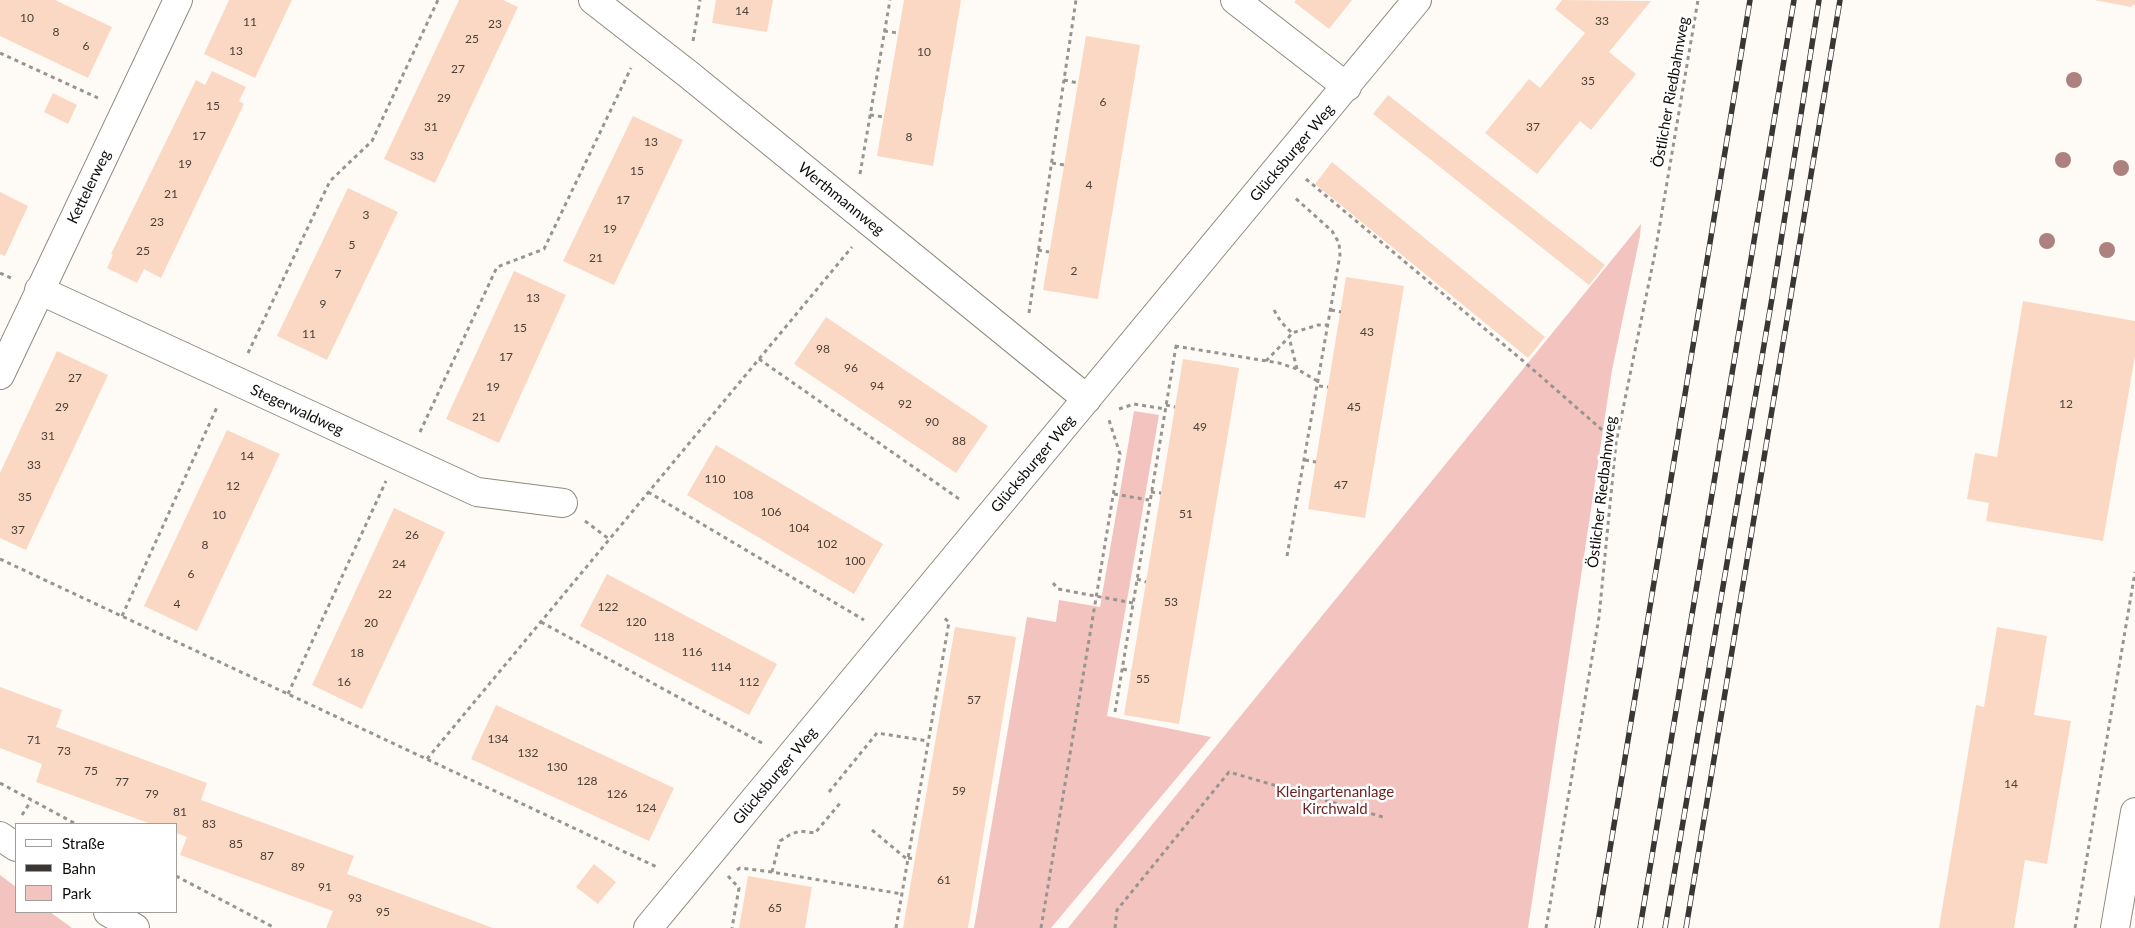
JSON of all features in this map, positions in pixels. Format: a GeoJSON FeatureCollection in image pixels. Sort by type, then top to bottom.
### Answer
{"type":"FeatureCollection","features":[{"type":"Feature","properties":{"kind":"street","name":"Kettelerweg"},"geometry":{"type":"LineString","coordinates":[[0,375],[178,0]]}},
{"type":"Feature","properties":{"kind":"street","name":"Werthmannweg"},"geometry":{"type":"LineString","coordinates":[[593,0],[688,74],[1024,349],[1097,406]]}},
{"type":"Feature","properties":{"kind":"street"},"geometry":{"type":"LineString","coordinates":[[1235,0],[1347,87]]}},
{"type":"Feature","properties":{"kind":"street","name":"Glücksburger Weg"},"geometry":{"type":"LineString","coordinates":[[648,928],[987,519],[1097,406],[1145,329],[1417,0]]}},
{"type":"Feature","properties":{"kind":"street","name":"Stegerwaldweg"},"geometry":{"type":"LineString","coordinates":[[39,290],[477,492],[563,503]]}},
{"type":"Feature","properties":{"kind":"street"},"geometry":{"type":"LineString","coordinates":[[2123,920],[2135,812]]}},
{"type":"Feature","properties":{"kind":"street"},"geometry":{"type":"LineString","coordinates":[[0,836],[15,846]]}},
{"type":"Feature","properties":{"kind":"street"},"geometry":{"type":"LineString","coordinates":[[110,913],[135,928]]}},
{"type":"Feature","properties":{"kind":"path"},"geometry":{"type":"LineString","coordinates":[[122,616],[232,380],[330,181],[372,141],[438,0]]}},
{"type":"Feature","properties":{"kind":"path"},"geometry":{"type":"LineString","coordinates":[[688,74],[700,0]]}},
{"type":"Feature","properties":{"kind":"path"},"geometry":{"type":"LineString","coordinates":[[427,760],[759,359],[863,216],[870,115],[890,0]]}},
{"type":"Feature","properties":{"kind":"path"},"geometry":{"type":"LineString","coordinates":[[1024,349],[1076,0]]}},
{"type":"Feature","properties":{"kind":"path","name":"Östlicher Riedbahnweg"},"geometry":{"type":"LineString","coordinates":[[1546,928],[1599,617],[1616,443],[1655,253],[1698,0]]}},
{"type":"Feature","properties":{"kind":"path"},"geometry":{"type":"LineString","coordinates":[[884,31],[898,33]]}},
{"type":"Feature","properties":{"kind":"path"},"geometry":{"type":"LineString","coordinates":[[288,694],[402,458],[498,267],[544,249],[645,40]]}},
{"type":"Feature","properties":{"kind":"path"},"geometry":{"type":"LineString","coordinates":[[0,53],[126,111]]}},
{"type":"Feature","properties":{"kind":"path"},"geometry":{"type":"LineString","coordinates":[[1064,80],[1078,83]]}},
{"type":"Feature","properties":{"kind":"path"},"geometry":{"type":"LineString","coordinates":[[870,115],[884,117]]}},
{"type":"Feature","properties":{"kind":"path"},"geometry":{"type":"LineString","coordinates":[[1052,163],[1064,165]]}},
{"type":"Feature","properties":{"kind":"path"},"geometry":{"type":"LineString","coordinates":[[1278,169],[1522,360],[1616,443]]}},
{"type":"Feature","properties":{"kind":"path"},"geometry":{"type":"LineString","coordinates":[[1278,169],[1332,231],[1339,243],[1340,254],[1319,384],[1287,556]]}},
{"type":"Feature","properties":{"kind":"path"},"geometry":{"type":"LineString","coordinates":[[1038,250],[1050,252]]}},
{"type":"Feature","properties":{"kind":"path"},"geometry":{"type":"LineString","coordinates":[[1274,310],[1291,335],[1296,369]]}},
{"type":"Feature","properties":{"kind":"path"},"geometry":{"type":"LineString","coordinates":[[1331,310],[1341,312]]}},
{"type":"Feature","properties":{"kind":"path"},"geometry":{"type":"LineString","coordinates":[[1266,360],[1291,335],[1318,325],[1328,326]]}},
{"type":"Feature","properties":{"kind":"path"},"geometry":{"type":"LineString","coordinates":[[1145,329],[1176,346],[1266,360],[1296,369],[1319,384],[1328,387]]}},
{"type":"Feature","properties":{"kind":"path"},"geometry":{"type":"LineString","coordinates":[[1115,712],[1176,346]]}},
{"type":"Feature","properties":{"kind":"path"},"geometry":{"type":"LineString","coordinates":[[759,359],[987,519]]}},
{"type":"Feature","properties":{"kind":"path"},"geometry":{"type":"LineString","coordinates":[[1041,928],[1120,454],[1097,406],[1134,404],[1175,407]]}},
{"type":"Feature","properties":{"kind":"path"},"geometry":{"type":"LineString","coordinates":[[1305,460],[1316,462]]}},
{"type":"Feature","properties":{"kind":"path"},"geometry":{"type":"LineString","coordinates":[[648,492],[890,636]]}},
{"type":"Feature","properties":{"kind":"path"},"geometry":{"type":"LineString","coordinates":[[1151,492],[1161,493]]}},
{"type":"Feature","properties":{"kind":"path"},"geometry":{"type":"LineString","coordinates":[[1114,494],[1150,500]]}},
{"type":"Feature","properties":{"kind":"path"},"geometry":{"type":"LineString","coordinates":[[0,559],[687,881]]}},
{"type":"Feature","properties":{"kind":"path"},"geometry":{"type":"LineString","coordinates":[[2075,928],[2135,572]]}},
{"type":"Feature","properties":{"kind":"path"},"geometry":{"type":"LineString","coordinates":[[1137,579],[1146,582]]}},
{"type":"Feature","properties":{"kind":"path"},"geometry":{"type":"LineString","coordinates":[[1053,583],[1058,588],[1133,603]]}},
{"type":"Feature","properties":{"kind":"path"},"geometry":{"type":"LineString","coordinates":[[896,928],[949,622],[922,598]]}},
{"type":"Feature","properties":{"kind":"path"},"geometry":{"type":"LineString","coordinates":[[541,622],[789,758]]}},
{"type":"Feature","properties":{"kind":"path"},"geometry":{"type":"LineString","coordinates":[[1122,669],[1131,670]]}},
{"type":"Feature","properties":{"kind":"path"},"geometry":{"type":"LineString","coordinates":[[939,678],[946,678]]}},
{"type":"Feature","properties":{"kind":"path"},"geometry":{"type":"LineString","coordinates":[[829,792],[877,732],[928,741]]}},
{"type":"Feature","properties":{"kind":"path"},"geometry":{"type":"LineString","coordinates":[[923,769],[930,770]]}},
{"type":"Feature","properties":{"kind":"path"},"geometry":{"type":"LineString","coordinates":[[1115,928],[1117,910],[1229,772],[1386,818]]}},
{"type":"Feature","properties":{"kind":"path"},"geometry":{"type":"LineString","coordinates":[[0,783],[74,823]]}},
{"type":"Feature","properties":{"kind":"path"},"geometry":{"type":"LineString","coordinates":[[772,872],[780,841],[800,831],[815,833],[841,802]]}},
{"type":"Feature","properties":{"kind":"path"},"geometry":{"type":"LineString","coordinates":[[872,830],[908,859],[915,859]]}},
{"type":"Feature","properties":{"kind":"path"},"geometry":{"type":"LineString","coordinates":[[709,856],[739,888],[732,928]]}},
{"type":"Feature","properties":{"kind":"path"},"geometry":{"type":"LineString","coordinates":[[729,877],[740,868],[902,894]]}},
{"type":"Feature","properties":{"kind":"path"},"geometry":{"type":"LineString","coordinates":[[178,877],[275,928]]}},
{"type":"Feature","properties":{"kind":"green space","name":"Kleingartenanlage Kirchwald"},"geometry":{"type":"Polygon","coordinates":[[[1641,224],[1612,370],[1528,928],[1068,928],[1641,224]]]}},
{"type":"Feature","properties":{"kind":"green space"},"geometry":{"type":"Polygon","coordinates":[[[1134,411],[1159,415],[1107,716],[1211,737],[1051,928],[974,928],[1027,617],[1056,622],[1059,600],[1100,607],[1134,411]]]}},
{"type":"Feature","properties":{"kind":"green space"},"geometry":{"type":"Polygon","coordinates":[[[0,875],[15,886],[15,913],[51,913],[72,928],[0,928],[0,875]]]}},
{"type":"Feature","properties":{"kind":"building"},"geometry":{"type":"Polygon","coordinates":[[[0,0],[55,0],[112,27],[88,78],[0,36],[0,0]]]}},
{"type":"Feature","properties":{"kind":"building"},"geometry":{"type":"Polygon","coordinates":[[[229,0],[292,0],[255,78],[204,54],[229,0]]]}},
{"type":"Feature","properties":{"kind":"building"},"geometry":{"type":"Polygon","coordinates":[[[459,0],[503,0],[518,7],[435,183],[384,159],[459,0]]]}},
{"type":"Feature","properties":{"kind":"building"},"geometry":{"type":"Polygon","coordinates":[[[716,0],[773,0],[767,32],[712,23],[716,0]]]}},
{"type":"Feature","properties":{"kind":"building"},"geometry":{"type":"Polygon","coordinates":[[[904,0],[961,0],[933,166],[877,156],[904,0]]]}},
{"type":"Feature","properties":{"kind":"building"},"geometry":{"type":"Polygon","coordinates":[[[1296,0],[1352,0],[1329,29],[1294,2],[1296,0]]]}},
{"type":"Feature","properties":{"kind":"building"},"geometry":{"type":"Polygon","coordinates":[[[1562,0],[1651,1],[1609,52],[1636,74],[1591,130],[1580,121],[1537,174],[1485,133],[1529,79],[1540,88],[1585,33],[1555,9],[1562,0]]]}},
{"type":"Feature","properties":{"kind":"building"},"geometry":{"type":"Polygon","coordinates":[[[2094,0],[2135,0],[2135,5],[2131,7],[2094,0]]]}},
{"type":"Feature","properties":{"kind":"building"},"geometry":{"type":"Polygon","coordinates":[[[1086,36],[1140,45],[1098,299],[1043,290],[1086,36]]]}},
{"type":"Feature","properties":{"kind":"building"},"geometry":{"type":"Polygon","coordinates":[[[212,71],[246,87],[239,101],[244,104],[161,278],[144,269],[137,283],[107,268],[113,255],[111,254],[196,80],[205,85],[212,71]]]}},
{"type":"Feature","properties":{"kind":"building"},"geometry":{"type":"Polygon","coordinates":[[[53,93],[77,105],[68,124],[44,112],[53,93]]]}},
{"type":"Feature","properties":{"kind":"building"},"geometry":{"type":"Polygon","coordinates":[[[1388,95],[1605,265],[1589,285],[1373,114],[1388,95]]]}},
{"type":"Feature","properties":{"kind":"building"},"geometry":{"type":"Polygon","coordinates":[[[633,116],[683,140],[614,285],[563,261],[633,116]]]}},
{"type":"Feature","properties":{"kind":"building"},"geometry":{"type":"Polygon","coordinates":[[[1332,162],[1545,337],[1528,358],[1315,184],[1332,162]]]}},
{"type":"Feature","properties":{"kind":"building"},"geometry":{"type":"Polygon","coordinates":[[[348,188],[398,212],[327,360],[277,336],[348,188]]]}},
{"type":"Feature","properties":{"kind":"building"},"geometry":{"type":"Polygon","coordinates":[[[0,192],[28,206],[5,256],[0,254],[0,192]]]}},
{"type":"Feature","properties":{"kind":"building"},"geometry":{"type":"Polygon","coordinates":[[[514,271],[566,295],[499,443],[446,419],[514,271]]]}},
{"type":"Feature","properties":{"kind":"building"},"geometry":{"type":"Polygon","coordinates":[[[1346,277],[1404,286],[1365,518],[1308,509],[1346,277]]]}},
{"type":"Feature","properties":{"kind":"building"},"geometry":{"type":"Polygon","coordinates":[[[2023,301],[2135,321],[2135,356],[2103,541],[1986,521],[1989,503],[1967,499],[1975,453],[1997,457],[2023,301]]]}},
{"type":"Feature","properties":{"kind":"building"},"geometry":{"type":"Polygon","coordinates":[[[826,317],[988,426],[956,473],[794,364],[826,317]]]}},
{"type":"Feature","properties":{"kind":"building"},"geometry":{"type":"Polygon","coordinates":[[[57,351],[108,375],[26,550],[0,538],[0,473],[57,351]]]}},
{"type":"Feature","properties":{"kind":"building"},"geometry":{"type":"Polygon","coordinates":[[[1183,359],[1239,368],[1179,724],[1124,715],[1183,359]]]}},
{"type":"Feature","properties":{"kind":"building"},"geometry":{"type":"Polygon","coordinates":[[[227,430],[280,454],[197,631],[144,606],[227,430]]]}},
{"type":"Feature","properties":{"kind":"building"},"geometry":{"type":"Polygon","coordinates":[[[716,445],[883,544],[854,594],[687,495],[716,445]]]}},
{"type":"Feature","properties":{"kind":"building"},"geometry":{"type":"Polygon","coordinates":[[[394,508],[445,532],[362,709],[312,685],[394,508]]]}},
{"type":"Feature","properties":{"kind":"building"},"geometry":{"type":"Polygon","coordinates":[[[607,574],[777,664],[749,715],[580,626],[607,574]]]}},
{"type":"Feature","properties":{"kind":"building"},"geometry":{"type":"Polygon","coordinates":[[[955,627],[1016,637],[968,928],[903,928],[955,627]]]}},
{"type":"Feature","properties":{"kind":"building"},"geometry":{"type":"Polygon","coordinates":[[[1997,627],[2047,636],[2034,715],[2071,721],[2047,864],[2025,860],[2014,928],[1939,928],[1976,705],[1984,707],[1997,627]]]}},
{"type":"Feature","properties":{"kind":"building"},"geometry":{"type":"Polygon","coordinates":[[[0,687],[62,710],[56,727],[207,783],[201,800],[354,856],[347,874],[493,928],[326,928],[333,911],[180,855],[187,837],[178,834],[178,823],[148,823],[36,782],[42,764],[0,748],[0,687]]]}},
{"type":"Feature","properties":{"kind":"building"},"geometry":{"type":"Polygon","coordinates":[[[496,705],[674,788],[649,841],[471,759],[496,705]]]}},
{"type":"Feature","properties":{"kind":"building"},"geometry":{"type":"Polygon","coordinates":[[[594,864],[616,882],[598,904],[576,887],[594,864]]]}},
{"type":"Feature","properties":{"kind":"building"},"geometry":{"type":"Polygon","coordinates":[[[748,876],[812,887],[805,928],[739,928],[748,876]]]}},
{"type":"Feature","properties":{"kind":"railway"},"geometry":{"type":"LineString","coordinates":[[1597,928],[1750,0]]}},
{"type":"Feature","properties":{"kind":"railway"},"geometry":{"type":"LineString","coordinates":[[1640,928],[1794,0]]}},
{"type":"Feature","properties":{"kind":"railway"},"geometry":{"type":"LineString","coordinates":[[1665,928],[1772,298],[1819,0]]}},
{"type":"Feature","properties":{"kind":"railway"},"geometry":{"type":"LineString","coordinates":[[1686,928],[1840,0]]}}]}
